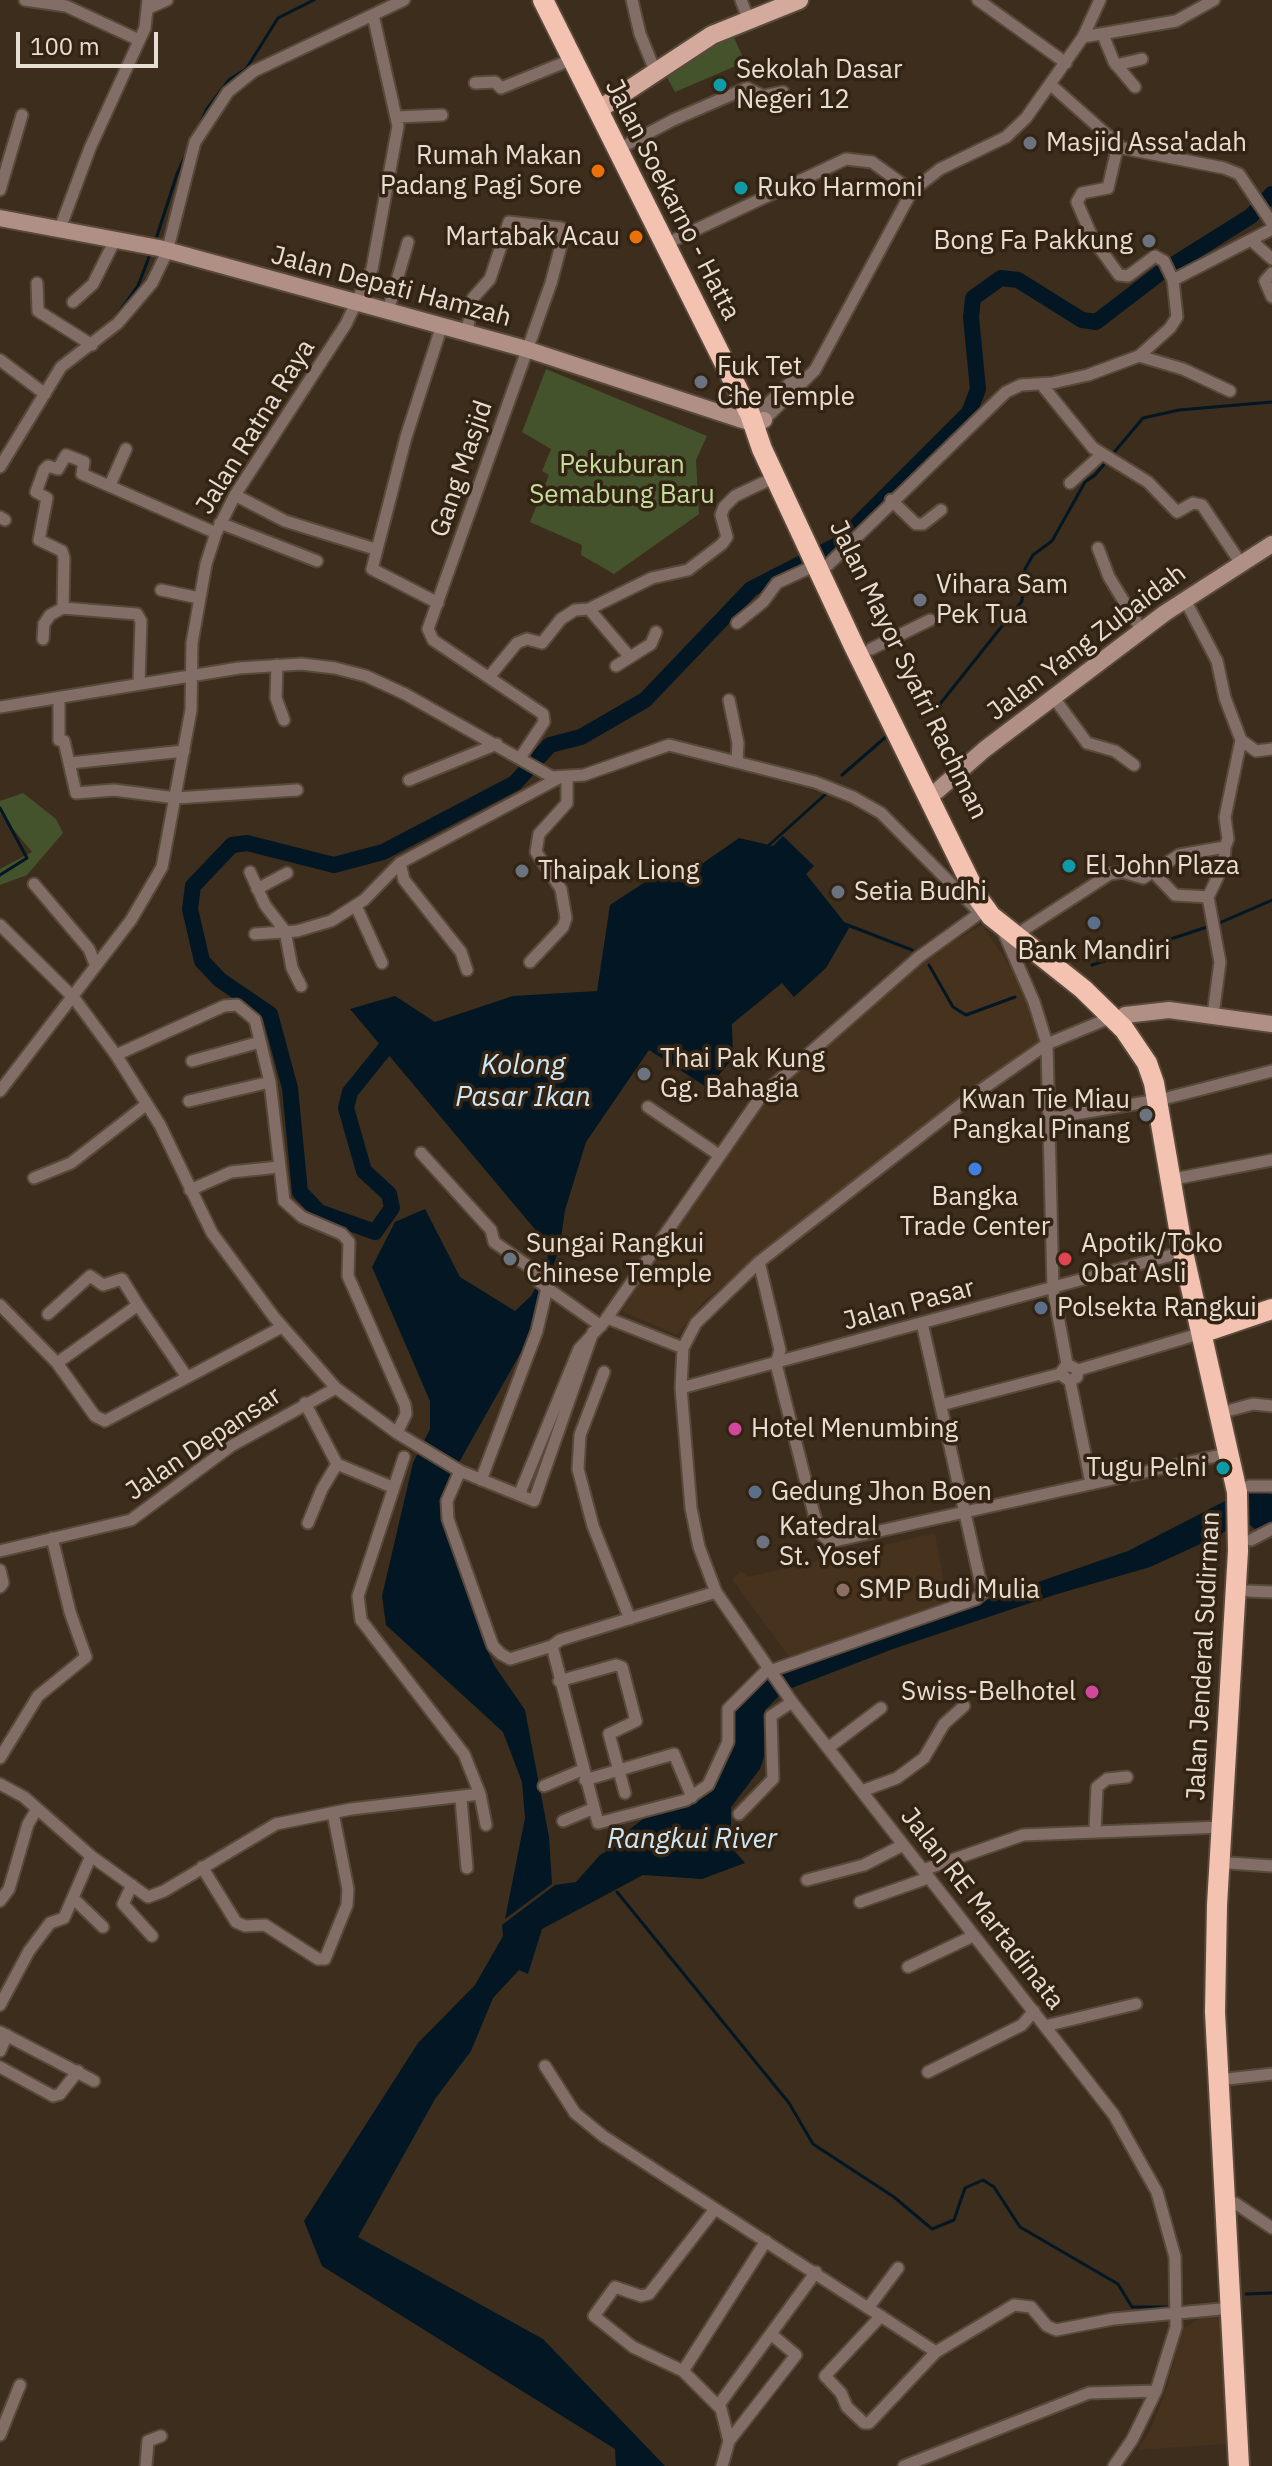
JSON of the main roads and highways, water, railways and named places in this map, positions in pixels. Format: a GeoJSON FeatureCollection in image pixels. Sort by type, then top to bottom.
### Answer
{"type":"FeatureCollection","features":[{"type":"Feature","properties":{"kind":"highway","name":"Jalan Soekarno - Hatta"},"geometry":{"type":"LineString","coordinates":[[543,0],[573,59],[628,144],[676,239],[753,417]]}},
{"type":"Feature","properties":{"kind":"highway","name":"Jalan Soekarno - Hatta"},"geometry":{"type":"LineString","coordinates":[[556,0],[603,108],[753,417]]}},
{"type":"Feature","properties":{"kind":"highway","name":"Jalan Mayor Syafri Rachman"},"geometry":{"type":"LineString","coordinates":[[753,417],[775,477],[871,649],[982,887],[999,908],[1025,929]]}},
{"type":"Feature","properties":{"kind":"highway","name":"Jalan Mayor Syafri Rachman"},"geometry":{"type":"LineString","coordinates":[[753,417],[819,558],[952,869],[990,917]]}},
{"type":"Feature","properties":{"kind":"highway","name":"Jalan Jenderal Sudirman"},"geometry":{"type":"LineString","coordinates":[[990,917],[1118,1016]]}},
{"type":"Feature","properties":{"kind":"highway","name":"Jalan Jenderal Sudirman"},"geometry":{"type":"LineString","coordinates":[[1025,929],[1118,1016],[1154,1061],[1231,1452],[1245,1489]]}},
{"type":"Feature","properties":{"kind":"highway","name":"Jalan Jenderal Sudirman"},"geometry":{"type":"LineString","coordinates":[[1162,1099],[1183,1252],[1231,1410],[1253,1532],[1229,1863],[1227,2079],[1235,2203],[1234,2308],[1251,2466]]}},
{"type":"Feature","properties":{"kind":"highway"},"geometry":{"type":"LineString","coordinates":[[1206,1332],[1272,1309]]}},
{"type":"Feature","properties":{"kind":"highway","name":"Jalan Jenderal Sudirman"},"geometry":{"type":"LineString","coordinates":[[1239,2466],[1234,2308],[1215,2012],[1221,1827],[1253,1532]]}},
{"type":"Feature","properties":{"kind":"main road"},"geometry":{"type":"LineString","coordinates":[[603,108],[712,35],[799,0]]}},
{"type":"Feature","properties":{"kind":"main road","name":"Jalan Depati Hamzah"},"geometry":{"type":"LineString","coordinates":[[0,218],[167,252],[357,302],[753,417]]}},
{"type":"Feature","properties":{"kind":"main road","name":"Jalan Yang Zubaidah"},"geometry":{"type":"LineString","coordinates":[[937,791],[985,749],[1184,598],[1272,544]]}},
{"type":"Feature","properties":{"kind":"main road"},"geometry":{"type":"LineString","coordinates":[[1118,1016],[1160,1009],[1272,1024]]}},
{"type":"Feature","properties":{"kind":"water","name":"Kolong Pasar Ikan"},"geometry":{"type":"Polygon","coordinates":[[[783,836],[814,866],[806,874],[849,928],[826,968],[794,997],[782,983],[732,1024],[733,1058],[708,1088],[649,1050],[586,1142],[565,1210],[560,1246],[529,1338],[453,1473],[442,1508],[483,1641],[494,1665],[525,1710],[549,1837],[552,1884],[505,1919],[525,1818],[522,1782],[503,1732],[386,1625],[382,1596],[413,1463],[430,1429],[430,1401],[372,1267],[395,1222],[425,1209],[460,1277],[515,1311],[531,1296],[547,1268],[548,1251],[544,1240],[350,1009],[395,996],[435,1022],[513,996],[597,991],[610,905],[662,871],[693,870],[739,838],[773,846],[783,836]]]}},
{"type":"Feature","properties":{"kind":"water","name":"Rangkui River"},"geometry":{"type":"Polygon","coordinates":[[[1257,1490],[1272,1494],[1272,1524],[1259,1532],[1242,1519],[1220,1535],[1150,1567],[1054,1595],[893,1649],[784,1691],[765,1710],[764,1757],[760,1769],[731,1807],[731,1847],[745,1863],[702,1879],[643,1875],[542,1929],[528,1974],[519,1970],[493,1998],[471,2051],[435,2099],[358,2237],[543,2339],[665,2466],[616,2466],[615,2449],[322,2266],[304,2221],[418,2043],[475,1985],[503,1936],[502,1925],[555,1885],[576,1882],[600,1855],[616,1846],[626,1832],[643,1819],[695,1798],[707,1789],[735,1708],[758,1686],[780,1671],[1128,1551],[1229,1499],[1257,1490]]]}},
{"type":"Feature","properties":{"kind":"waterway"},"geometry":{"type":"LineString","coordinates":[[156,239],[177,174],[207,109],[229,80],[246,69],[278,18],[314,0]]}},
{"type":"Feature","properties":{"kind":"waterway"},"geometry":{"type":"LineString","coordinates":[[388,1045],[350,1092],[346,1108],[364,1171],[389,1194],[392,1208],[375,1232],[319,1212],[300,1192],[290,1088],[270,1014],[220,980],[202,961],[190,909],[193,886],[232,845],[247,843],[334,865],[383,852],[515,783],[550,745],[581,737],[645,700],[751,589],[837,545],[969,413],[978,389],[971,317],[973,298],[1001,278],[1018,280],[1082,320],[1096,322],[1160,273],[1251,216],[1272,194]]}},
{"type":"Feature","properties":{"kind":"waterway"},"geometry":{"type":"LineString","coordinates":[[88,339],[115,318],[138,286],[149,257]]}},
{"type":"Feature","properties":{"kind":"waterway"},"geometry":{"type":"LineString","coordinates":[[920,717],[940,704],[1022,601],[1025,569],[1033,555],[1052,541],[1085,482],[1095,475],[1143,418],[1179,410],[1272,402]]}},
{"type":"Feature","properties":{"kind":"waterway"},"geometry":{"type":"LineString","coordinates":[[842,775],[888,735]]}},
{"type":"Feature","properties":{"kind":"waterway"},"geometry":{"type":"LineString","coordinates":[[768,846],[828,792]]}},
{"type":"Feature","properties":{"kind":"waterway"},"geometry":{"type":"LineString","coordinates":[[0,808],[27,858],[0,875]]}},
{"type":"Feature","properties":{"kind":"waterway"},"geometry":{"type":"LineString","coordinates":[[1217,924],[1272,900]]}},
{"type":"Feature","properties":{"kind":"waterway"},"geometry":{"type":"LineString","coordinates":[[845,924],[912,950]]}},
{"type":"Feature","properties":{"kind":"waterway"},"geometry":{"type":"LineString","coordinates":[[1092,965],[1210,926]]}},
{"type":"Feature","properties":{"kind":"waterway"},"geometry":{"type":"LineString","coordinates":[[929,965],[953,1007],[966,1015],[1015,997]]}},
{"type":"Feature","properties":{"kind":"waterway"},"geometry":{"type":"LineString","coordinates":[[617,1892],[789,2103],[813,2144],[894,2197],[932,2229],[954,2220],[965,2188],[983,2180],[994,2187],[1020,2227],[1118,2284],[1132,2307],[1168,2307]]}},
{"type":"Feature","properties":{"kind":"waterway"},"geometry":{"type":"LineString","coordinates":[[1246,2294],[1272,2293]]}},
{"type":"Feature","properties":{"kind":"place","name":"Sekolah Dasar Negeri 12"},"geometry":{"type":"Point","coordinates":[720,85]}},
{"type":"Feature","properties":{"kind":"place","name":"Masjid Assa'adah"},"geometry":{"type":"Point","coordinates":[1030,143]}},
{"type":"Feature","properties":{"kind":"place","name":"Rumah Makan Padang Pagi Sore"},"geometry":{"type":"Point","coordinates":[598,171]}},
{"type":"Feature","properties":{"kind":"place","name":"Ruko Harmoni"},"geometry":{"type":"Point","coordinates":[741,188]}},
{"type":"Feature","properties":{"kind":"place","name":"Martabak Acau"},"geometry":{"type":"Point","coordinates":[636,237]}},
{"type":"Feature","properties":{"kind":"place","name":"Bong Fa Pakkung"},"geometry":{"type":"Point","coordinates":[1149,241]}},
{"type":"Feature","properties":{"kind":"place","name":"Fuk Tet Che Temple"},"geometry":{"type":"Point","coordinates":[701,382]}},
{"type":"Feature","properties":{"kind":"place","name":"Vihara Sam Pek Tua"},"geometry":{"type":"Point","coordinates":[920,600]}},
{"type":"Feature","properties":{"kind":"place","name":"El John Plaza"},"geometry":{"type":"Point","coordinates":[1069,866]}},
{"type":"Feature","properties":{"kind":"place","name":"Thaipak Liong"},"geometry":{"type":"Point","coordinates":[522,871]}},
{"type":"Feature","properties":{"kind":"place","name":"Setia Budhi"},"geometry":{"type":"Point","coordinates":[838,892]}},
{"type":"Feature","properties":{"kind":"place","name":"Bank Mandiri"},"geometry":{"type":"Point","coordinates":[1094,923]}},
{"type":"Feature","properties":{"kind":"place","name":"Thai Pak Kung Gg. Bahagia"},"geometry":{"type":"Point","coordinates":[644,1074]}},
{"type":"Feature","properties":{"kind":"place","name":"Kwan Tie Miau Pangkal Pinang"},"geometry":{"type":"Point","coordinates":[1146,1115]}},
{"type":"Feature","properties":{"kind":"place","name":"Bangka Trade Center"},"geometry":{"type":"Point","coordinates":[975,1169]}},
{"type":"Feature","properties":{"kind":"place","name":"Sungai Rangkui Chinese Temple"},"geometry":{"type":"Point","coordinates":[510,1259]}},
{"type":"Feature","properties":{"kind":"place","name":"Apotik/Toko Obat Asli"},"geometry":{"type":"Point","coordinates":[1065,1259]}},
{"type":"Feature","properties":{"kind":"place","name":"Polsekta Rangkui"},"geometry":{"type":"Point","coordinates":[1041,1308]}},
{"type":"Feature","properties":{"kind":"place","name":"Hotel Menumbing"},"geometry":{"type":"Point","coordinates":[735,1429]}},
{"type":"Feature","properties":{"kind":"place","name":"Tugu Pelni"},"geometry":{"type":"Point","coordinates":[1223,1468]}},
{"type":"Feature","properties":{"kind":"place","name":"Gedung Jhon Boen"},"geometry":{"type":"Point","coordinates":[755,1492]}},
{"type":"Feature","properties":{"kind":"place","name":"Katedral St. Yosef"},"geometry":{"type":"Point","coordinates":[763,1542]}},
{"type":"Feature","properties":{"kind":"place","name":"SMP Budi Mulia"},"geometry":{"type":"Point","coordinates":[843,1590]}},
{"type":"Feature","properties":{"kind":"place","name":"Swiss-Belhotel"},"geometry":{"type":"Point","coordinates":[1092,1692]}},
{"type":"Feature","properties":{"kind":"park label","name":"Pekuburan Semabung Baru"},"geometry":{"type":"Point","coordinates":[622,480]}}]}
